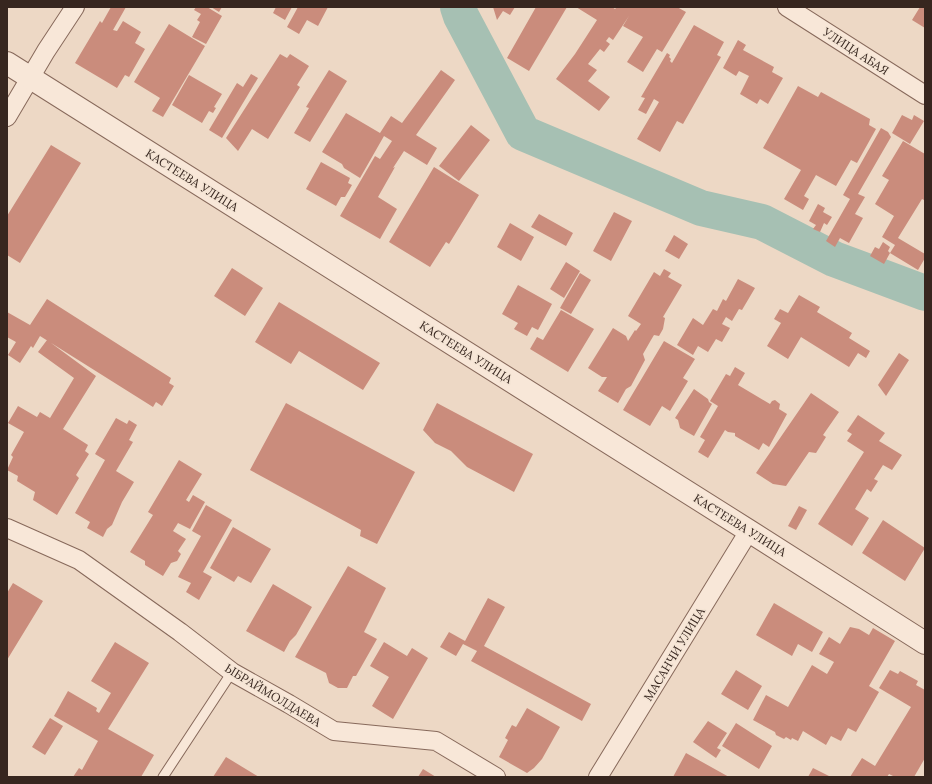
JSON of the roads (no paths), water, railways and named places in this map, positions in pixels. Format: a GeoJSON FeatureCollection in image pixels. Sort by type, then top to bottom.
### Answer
{"type":"FeatureCollection","features":[{"type":"Feature","properties":{"kind":"street"},"geometry":{"type":"LineString","coordinates":[[7,117],[46,51],[75,7]]}},
{"type":"Feature","properties":{"kind":"street","name":"УЛИЦА АБАЯ"},"geometry":{"type":"LineString","coordinates":[[787,7],[925,95]]}},
{"type":"Feature","properties":{"kind":"street","name":"КАСТЕЕВА УЛИЦА"},"geometry":{"type":"LineString","coordinates":[[7,63],[925,643]]}},
{"type":"Feature","properties":{"kind":"street","name":"ЫБРАЙМОЛДАЕВА"},"geometry":{"type":"LineString","coordinates":[[7,528],[79,560],[180,632],[232,672],[334,731],[436,741],[496,777]]}},
{"type":"Feature","properties":{"kind":"street","name":"МАСАНЧИ УЛИЦА"},"geometry":{"type":"LineString","coordinates":[[598,777],[749,531]]}},
{"type":"Feature","properties":{"kind":"lane"},"geometry":{"type":"LineString","coordinates":[[163,777],[232,672]]}},
{"type":"Feature","properties":{"kind":"waterway"},"geometry":{"type":"LineString","coordinates":[[458,7],[461,16],[523,133],[701,208],[762,222],[834,259],[925,293]]}}]}
